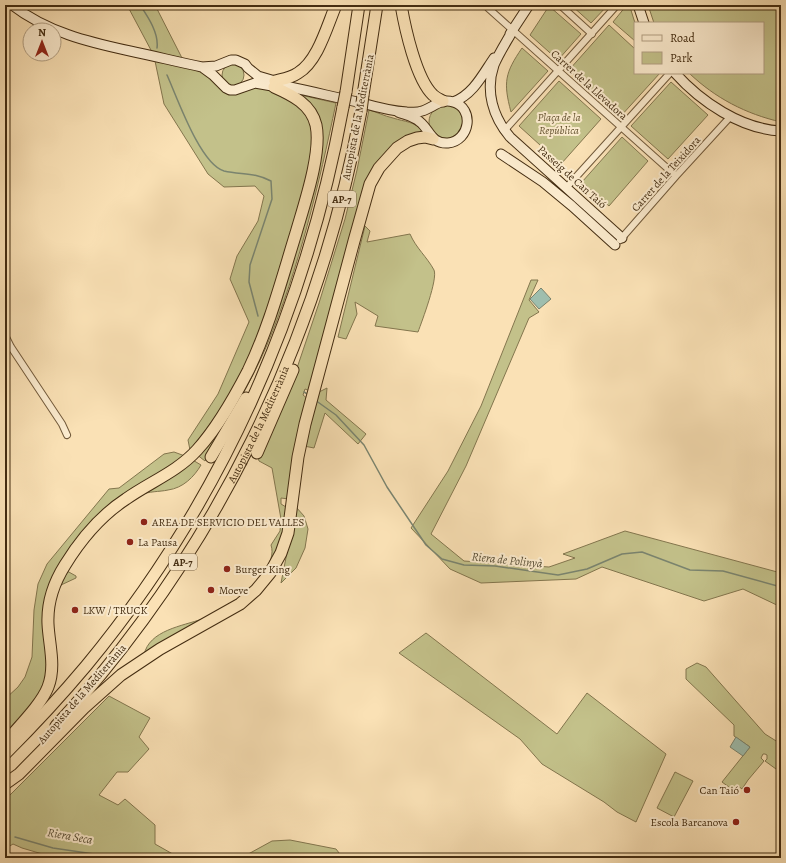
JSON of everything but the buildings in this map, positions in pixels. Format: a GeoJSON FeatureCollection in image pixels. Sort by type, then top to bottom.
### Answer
{"type":"FeatureCollection","features":[{"type":"Feature","properties":{"kind":"highway"},"geometry":{"type":"LineString","coordinates":[[274,84],[293,76],[307,66],[315,56],[336,5]]}},
{"type":"Feature","properties":{"kind":"highway","name":"Autopista de la Mediterrània"},"geometry":{"type":"LineString","coordinates":[[5,754],[50,708],[86,666],[157,571],[191,517],[237,433],[270,360],[302,272],[317,221],[333,157],[346,92],[359,5]]}},
{"type":"Feature","properties":{"kind":"highway","name":"Autopista de la Mediterrània"},"geometry":{"type":"LineString","coordinates":[[5,778],[49,734],[97,680],[123,647],[170,582],[212,516],[250,445],[281,378],[307,311],[339,208],[361,111],[377,5]]}},
{"type":"Feature","properties":{"kind":"highway"},"geometry":{"type":"LineString","coordinates":[[401,5],[411,46],[424,83],[433,95],[448,101]]}},
{"type":"Feature","properties":{"kind":"highway"},"geometry":{"type":"LineString","coordinates":[[5,743],[38,704],[48,686],[52,666],[48,624],[49,606],[53,586],[67,562],[88,532],[106,514],[127,498],[174,470],[192,455],[214,428],[232,401],[261,341],[289,255],[316,158],[317,132],[311,113],[302,101],[274,84]]}},
{"type":"Feature","properties":{"kind":"highway"},"geometry":{"type":"LineString","coordinates":[[5,784],[19,774],[84,708],[121,675],[160,649],[232,609],[256,590],[270,573],[281,553],[288,534],[300,444],[356,234],[374,176],[384,161],[402,144],[420,138],[433,139]]}},
{"type":"Feature","properties":{"kind":"highway"},"geometry":{"type":"LineString","coordinates":[[257,453],[293,370],[307,311]]}},
{"type":"Feature","properties":{"kind":"highway"},"geometry":{"type":"LineString","coordinates":[[211,457],[270,360]]}},
{"type":"Feature","properties":{"kind":"highway"},"geometry":{"type":"LineString","coordinates":[[5,743],[35,712],[53,688]]}},
{"type":"Feature","properties":{"kind":"main road"},"geometry":{"type":"LineString","coordinates":[[12,5],[33,19],[80,38],[202,67],[216,66],[236,60],[245,64],[258,76],[274,84]]}},
{"type":"Feature","properties":{"kind":"main road"},"geometry":{"type":"LineString","coordinates":[[202,67],[213,75],[222,85],[230,90],[240,89],[244,86],[255,83],[274,84],[398,112],[418,120],[433,139],[444,143],[450,142],[457,140],[466,130],[467,102],[471,91],[529,5]]}},
{"type":"Feature","properties":{"kind":"main road"},"geometry":{"type":"LineString","coordinates":[[638,5],[644,22]]}},
{"type":"Feature","properties":{"kind":"main road","name":"Passeig de Can Taió"},"geometry":{"type":"LineString","coordinates":[[513,30],[494,65],[491,80],[492,103],[495,114],[504,131],[510,137],[619,235]]}},
{"type":"Feature","properties":{"kind":"main road"},"geometry":{"type":"LineString","coordinates":[[222,85],[218,75],[219,70],[226,62]]}},
{"type":"Feature","properties":{"kind":"main road"},"geometry":{"type":"LineString","coordinates":[[244,86],[249,78],[248,68]]}},
{"type":"Feature","properties":{"kind":"main road"},"geometry":{"type":"LineString","coordinates":[[676,74],[701,97],[731,116],[758,126],[781,131]]}},
{"type":"Feature","properties":{"kind":"main road"},"geometry":{"type":"LineString","coordinates":[[398,112],[416,112],[436,104],[464,97],[471,91]]}},
{"type":"Feature","properties":{"kind":"main road"},"geometry":{"type":"LineString","coordinates":[[448,101],[462,108],[466,114]]}},
{"type":"Feature","properties":{"kind":"main road"},"geometry":{"type":"LineString","coordinates":[[425,127],[426,116],[431,107]]}},
{"type":"Feature","properties":{"kind":"main road","name":"Passeig de Can Taió"},"geometry":{"type":"LineString","coordinates":[[615,245],[572,206],[502,151],[555,184],[610,231],[619,235]]}},
{"type":"Feature","properties":{"kind":"street"},"geometry":{"type":"LineString","coordinates":[[560,5],[592,34]]}},
{"type":"Feature","properties":{"kind":"street"},"geometry":{"type":"LineString","coordinates":[[504,131],[617,5]]}},
{"type":"Feature","properties":{"kind":"street","name":"Carrer de la Llevadora"},"geometry":{"type":"LineString","coordinates":[[488,8],[676,176]]}},
{"type":"Feature","properties":{"kind":"street"},"geometry":{"type":"LineString","coordinates":[[566,188],[669,74]]}},
{"type":"Feature","properties":{"kind":"street","name":"Carrer de la Teixidora"},"geometry":{"type":"LineString","coordinates":[[615,245],[619,235],[731,116]]}},
{"type":"Feature","properties":{"kind":"street"},"geometry":{"type":"LineString","coordinates":[[5,335],[11,347],[62,424],[68,436]]}},
{"type":"Feature","properties":{"kind":"green space"},"geometry":{"type":"Polygon","coordinates":[[[127,5],[155,5],[182,58],[152,52],[127,5]]]}},
{"type":"Feature","properties":{"kind":"green space"},"geometry":{"type":"Polygon","coordinates":[[[571,5],[608,5],[591,23],[571,5]]]}},
{"type":"Feature","properties":{"kind":"green space"},"geometry":{"type":"Polygon","coordinates":[[[648,5],[781,5],[781,122],[743,110],[709,90],[690,74],[764,74],[764,22],[654,22],[648,5]]]}},
{"type":"Feature","properties":{"kind":"green space"},"geometry":{"type":"Polygon","coordinates":[[[549,6],[581,34],[558,60],[530,35],[549,6]]]}},
{"type":"Feature","properties":{"kind":"green space"},"geometry":{"type":"Polygon","coordinates":[[[626,6],[630,7],[635,22],[634,40],[613,22],[626,6]]]}},
{"type":"Feature","properties":{"kind":"green space","name":"Plaça de la República"},"geometry":{"type":"Polygon","coordinates":[[[609,25],[634,48],[634,74],[659,74],[620,117],[569,70],[609,25]]]}},
{"type":"Feature","properties":{"kind":"green space"},"geometry":{"type":"Polygon","coordinates":[[[522,48],[548,71],[511,112],[506,85],[507,78],[512,64],[522,48]]]}},
{"type":"Feature","properties":{"kind":"green space"},"geometry":{"type":"Polygon","coordinates":[[[155,61],[187,67],[205,73],[227,93],[237,94],[252,88],[273,91],[293,102],[305,113],[310,121],[313,133],[312,152],[303,191],[258,336],[246,364],[228,398],[190,450],[188,440],[218,394],[249,322],[230,279],[237,256],[258,221],[264,196],[255,186],[224,187],[208,174],[164,104],[155,61]]]}},
{"type":"Feature","properties":{"kind":"green space"},"geometry":{"type":"Polygon","coordinates":[[[233,64],[241,67],[244,75],[241,83],[233,86],[225,83],[222,75],[225,67],[233,64]]]}},
{"type":"Feature","properties":{"kind":"green space","name":"Plaça de la República"},"geometry":{"type":"Polygon","coordinates":[[[559,81],[601,119],[561,164],[519,126],[559,81]]]}},
{"type":"Feature","properties":{"kind":"green space"},"geometry":{"type":"Polygon","coordinates":[[[671,82],[708,115],[668,159],[631,126],[671,82]]]}},
{"type":"Feature","properties":{"kind":"green space"},"geometry":{"type":"Polygon","coordinates":[[[296,94],[336,103],[323,165],[289,286],[267,345],[245,389],[205,461],[196,454],[252,368],[320,130],[296,94]]]}},
{"type":"Feature","properties":{"kind":"green space"},"geometry":{"type":"Polygon","coordinates":[[[443,105],[449,105],[458,110],[462,116],[462,128],[458,134],[449,139],[443,139],[434,134],[429,125],[429,119],[434,110],[443,105]]]}},
{"type":"Feature","properties":{"kind":"green space"},"geometry":{"type":"Polygon","coordinates":[[[369,110],[410,122],[420,128],[423,132],[378,163],[310,391],[305,389],[303,395],[308,399],[289,499],[281,498],[281,504],[286,507],[289,506],[289,518],[273,564],[244,598],[144,655],[152,640],[160,634],[202,619],[237,599],[259,579],[270,562],[272,555],[271,545],[280,531],[281,519],[272,468],[259,461],[258,457],[296,371],[319,303],[345,219],[369,110]]]}},
{"type":"Feature","properties":{"kind":"green space"},"geometry":{"type":"Polygon","coordinates":[[[622,137],[648,161],[609,206],[582,182],[622,137]]]}},
{"type":"Feature","properties":{"kind":"green space"},"geometry":{"type":"Polygon","coordinates":[[[365,226],[370,231],[367,242],[410,234],[415,244],[434,270],[435,275],[432,291],[418,332],[375,326],[378,316],[355,302],[357,314],[346,339],[338,337],[365,226]]]}},
{"type":"Feature","properties":{"kind":"green space"},"geometry":{"type":"Polygon","coordinates":[[[531,280],[538,280],[529,300],[539,312],[529,318],[466,466],[431,534],[464,561],[549,567],[575,558],[563,554],[625,531],[781,573],[781,607],[743,589],[704,601],[602,567],[576,579],[481,583],[450,569],[411,528],[448,471],[481,406],[531,280]]]}},
{"type":"Feature","properties":{"kind":"green space"},"geometry":{"type":"Polygon","coordinates":[[[327,388],[326,400],[366,434],[358,444],[325,413],[314,448],[304,446],[319,392],[327,388]]]}},
{"type":"Feature","properties":{"kind":"green space"},"geometry":{"type":"Polygon","coordinates":[[[174,452],[185,456],[111,503],[74,544],[56,572],[46,594],[43,621],[47,653],[47,677],[41,692],[28,709],[5,733],[5,699],[18,687],[25,677],[32,657],[34,610],[38,584],[47,564],[109,489],[119,488],[164,454],[174,452]]]}},
{"type":"Feature","properties":{"kind":"green space"},"geometry":{"type":"Polygon","coordinates":[[[191,459],[201,465],[188,481],[173,489],[141,495],[118,508],[108,517],[90,538],[67,571],[76,576],[76,578],[61,585],[57,589],[56,586],[79,549],[107,516],[130,499],[170,476],[191,459]]]}},
{"type":"Feature","properties":{"kind":"green space"},"geometry":{"type":"Polygon","coordinates":[[[296,507],[304,516],[308,529],[305,548],[296,568],[281,583],[296,507]]]}},
{"type":"Feature","properties":{"kind":"green space"},"geometry":{"type":"Polygon","coordinates":[[[426,633],[557,734],[587,693],[666,754],[636,822],[617,812],[604,802],[542,764],[520,739],[399,653],[426,633]]]}},
{"type":"Feature","properties":{"kind":"green space"},"geometry":{"type":"Polygon","coordinates":[[[697,663],[706,667],[765,734],[781,744],[781,766],[779,765],[776,769],[765,761],[767,759],[767,755],[763,754],[761,758],[764,761],[742,789],[737,785],[733,790],[722,782],[750,747],[734,736],[734,725],[686,679],[686,669],[697,663]]]}},
{"type":"Feature","properties":{"kind":"green space"},"geometry":{"type":"Polygon","coordinates":[[[109,696],[150,718],[139,737],[149,749],[128,772],[117,772],[99,795],[118,805],[125,799],[155,825],[155,844],[178,857],[182,854],[192,858],[56,858],[13,844],[5,849],[5,800],[109,696]]]}},
{"type":"Feature","properties":{"kind":"green space"},"geometry":{"type":"Polygon","coordinates":[[[675,772],[693,781],[674,817],[657,808],[675,772]]]}},
{"type":"Feature","properties":{"kind":"green space"},"geometry":{"type":"Polygon","coordinates":[[[290,840],[336,849],[343,858],[241,858],[272,841],[290,840]]]}},
{"type":"Feature","properties":{"kind":"shaded area"},"geometry":{"type":"Polygon","coordinates":[[[541,288],[551,299],[539,309],[530,299],[541,288]]]}},
{"type":"Feature","properties":{"kind":"shaded area"},"geometry":{"type":"Polygon","coordinates":[[[736,737],[750,747],[743,756],[730,747],[736,737]]]}},
{"type":"Feature","properties":{"kind":"waterway","name":"Riera de Polinyà"},"geometry":{"type":"LineString","coordinates":[[140,5],[155,31],[157,48]]}},
{"type":"Feature","properties":{"kind":"waterway","name":"Riera de Polinyà"},"geometry":{"type":"LineString","coordinates":[[167,75],[190,129],[206,156],[215,166],[224,171],[259,176],[271,181],[272,199],[250,265],[249,282],[258,316]]}},
{"type":"Feature","properties":{"kind":"waterway","name":"Riera de Polinyà"},"geometry":{"type":"LineString","coordinates":[[304,392],[309,395]]}},
{"type":"Feature","properties":{"kind":"waterway","name":"Riera de Polinyà"},"geometry":{"type":"LineString","coordinates":[[315,400],[336,415],[364,445],[387,487],[426,545],[442,559],[464,565],[495,566],[558,575],[587,569],[622,554],[642,552],[690,570],[723,571],[781,587]]}},
{"type":"Feature","properties":{"kind":"waterway","name":"Riera Seca"},"geometry":{"type":"LineString","coordinates":[[15,837],[53,848],[121,858]]}},
{"type":"Feature","properties":{"kind":"waterway","name":"Riera Seca"},"geometry":{"type":"LineString","coordinates":[[298,858],[304,856],[315,856],[321,858]]}},
{"type":"Feature","properties":{"kind":"place","name":"AREA DE SERVICIO DEL VALLES"},"geometry":{"type":"Point","coordinates":[144,522]}},
{"type":"Feature","properties":{"kind":"place","name":"La Pausa"},"geometry":{"type":"Point","coordinates":[130,542]}},
{"type":"Feature","properties":{"kind":"place","name":"Burger King"},"geometry":{"type":"Point","coordinates":[227,569]}},
{"type":"Feature","properties":{"kind":"place","name":"Moeve"},"geometry":{"type":"Point","coordinates":[211,590]}},
{"type":"Feature","properties":{"kind":"place","name":"LKW / TRUCK"},"geometry":{"type":"Point","coordinates":[75,610]}},
{"type":"Feature","properties":{"kind":"place","name":"Can Taió"},"geometry":{"type":"Point","coordinates":[747,790]}},
{"type":"Feature","properties":{"kind":"place","name":"Escola Barcanova"},"geometry":{"type":"Point","coordinates":[736,822]}}]}
